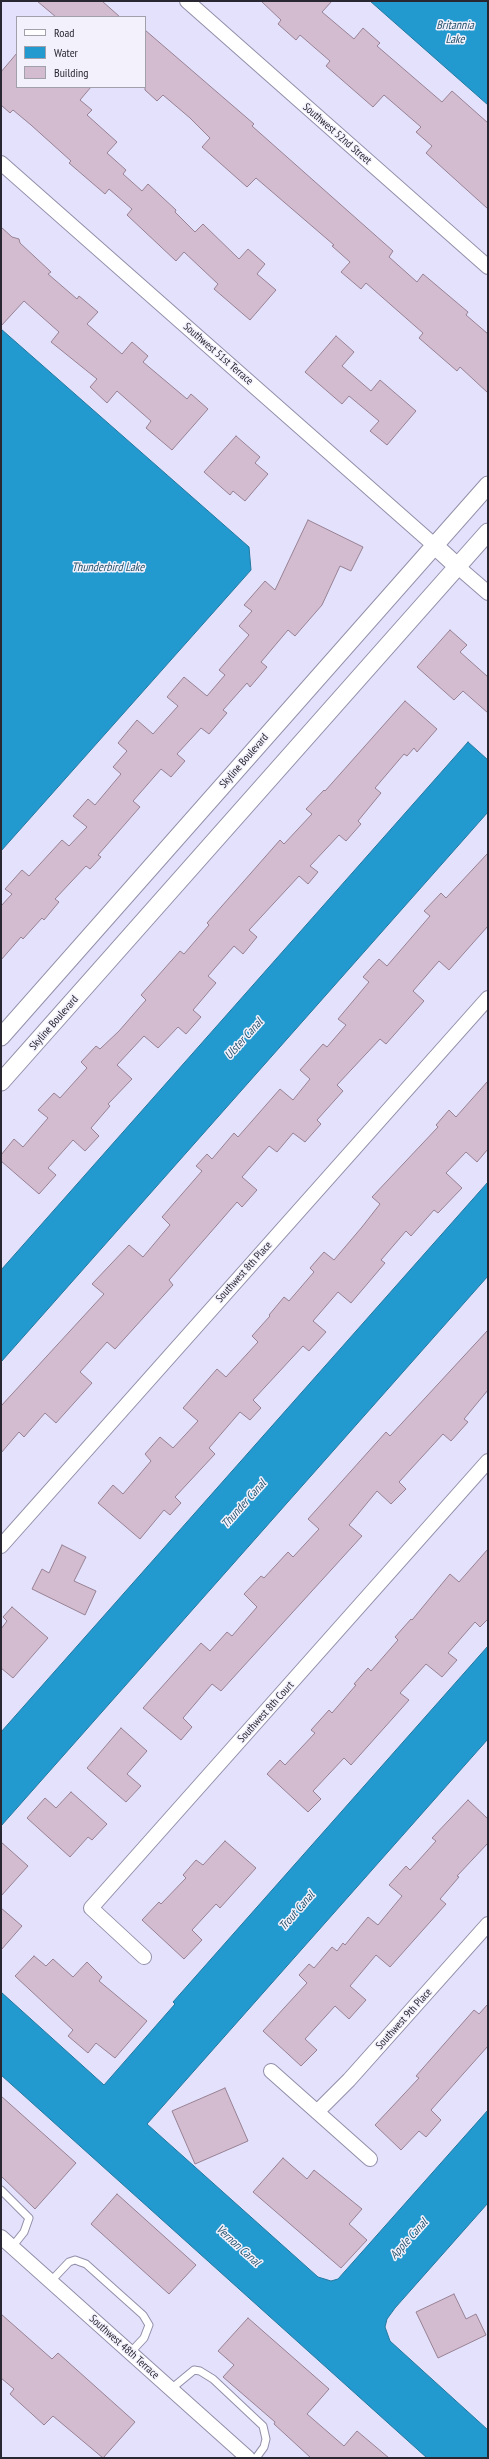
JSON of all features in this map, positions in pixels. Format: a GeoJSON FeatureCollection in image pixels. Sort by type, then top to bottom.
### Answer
{"type":"FeatureCollection","features":[{"type":"Feature","properties":{"kind":"street","name":"Southwest 52nd Street"},"geometry":{"type":"LineString","coordinates":[[187,1],[488,267]]}},
{"type":"Feature","properties":{"kind":"street","name":"Southwest 51st Terrace"},"geometry":{"type":"LineString","coordinates":[[1,163],[434,544]]}},
{"type":"Feature","properties":{"kind":"street","name":"Skyline Boulevard"},"geometry":{"type":"LineString","coordinates":[[1,1037],[434,544],[488,486]]}},
{"type":"Feature","properties":{"kind":"street","name":"Skyline Boulevard"},"geometry":{"type":"LineString","coordinates":[[1,1082],[488,532]]}},
{"type":"Feature","properties":{"kind":"street"},"geometry":{"type":"LineString","coordinates":[[434,544],[488,593]]}},
{"type":"Feature","properties":{"kind":"street","name":"Southwest 8th Place"},"geometry":{"type":"LineString","coordinates":[[1,1546],[488,998]]}},
{"type":"Feature","properties":{"kind":"street","name":"Southwest 8th Court"},"geometry":{"type":"LineString","coordinates":[[144,1957],[91,1908],[488,1461]]}},
{"type":"Feature","properties":{"kind":"street","name":"Southwest 9th Place"},"geometry":{"type":"LineString","coordinates":[[317,2112],[349,2080],[488,1924]]}},
{"type":"Feature","properties":{"kind":"street"},"geometry":{"type":"LineString","coordinates":[[271,2071],[370,2159]]}},
{"type":"Feature","properties":{"kind":"street","name":"Southwest 48th Terrace"},"geometry":{"type":"LineString","coordinates":[[1,2237],[248,2458]]}},
{"type":"Feature","properties":{"kind":"lane"},"geometry":{"type":"LineString","coordinates":[[1,2190],[29,2218],[24,2232],[12,2247]]}},
{"type":"Feature","properties":{"kind":"lane"},"geometry":{"type":"LineString","coordinates":[[50,2281],[61,2269],[75,2260],[80,2260],[92,2269],[143,2315],[149,2325],[144,2338],[130,2353]]}},
{"type":"Feature","properties":{"kind":"lane"},"geometry":{"type":"LineString","coordinates":[[171,2389],[194,2370],[200,2371],[213,2379],[263,2426],[266,2439],[264,2447],[256,2458]]}},
{"type":"Feature","properties":{"kind":"water","name":"Britannia Lake"},"geometry":{"type":"Polygon","coordinates":[[[370,1],[488,1],[488,105],[370,1]]]}},
{"type":"Feature","properties":{"kind":"water","name":"Thunderbird Lake"},"geometry":{"type":"Polygon","coordinates":[[[1,329],[249,547],[251,570],[1,851],[1,329]]]}},
{"type":"Feature","properties":{"kind":"water","name":"Ulster Canal"},"geometry":{"type":"Polygon","coordinates":[[[468,742],[488,760],[488,812],[1,1362],[1,1270],[468,742]]]}},
{"type":"Feature","properties":{"kind":"water","name":"Thunder Canal"},"geometry":{"type":"Polygon","coordinates":[[[488,1182],[488,1276],[1,1826],[1,1732],[488,1182]]]}},
{"type":"Feature","properties":{"kind":"water"},"geometry":{"type":"Polygon","coordinates":[[[488,1646],[488,1739],[147,2124],[318,2277],[331,2281],[338,2279],[488,2110],[488,2203],[395,2308],[387,2319],[385,2327],[390,2341],[488,2430],[488,2458],[427,2458],[1,2075],[1,1992],[104,2085],[175,2004],[173,2002],[488,1646]]]}},
{"type":"Feature","properties":{"kind":"building"},"geometry":{"type":"Polygon","coordinates":[[[37,1],[102,1],[119,16],[55,16],[37,1]]]}},
{"type":"Feature","properties":{"kind":"building"},"geometry":{"type":"Polygon","coordinates":[[[261,1],[332,1],[322,12],[354,39],[363,28],[380,43],[377,46],[442,102],[452,91],[488,123],[488,209],[426,153],[432,146],[416,132],[421,127],[384,95],[373,107],[326,66],[330,61],[300,35],[296,40],[278,24],[281,20],[261,1]]]}},
{"type":"Feature","properties":{"kind":"building"},"geometry":{"type":"Polygon","coordinates":[[[146,31],[254,124],[252,126],[393,251],[389,257],[417,282],[423,274],[468,312],[466,315],[488,334],[488,393],[460,367],[457,371],[419,338],[423,333],[366,283],[361,289],[341,272],[350,262],[332,246],[334,245],[256,178],[247,187],[202,147],[210,138],[190,118],[163,95],[157,101],[145,90],[146,31]]]}},
{"type":"Feature","properties":{"kind":"building"},"geometry":{"type":"Polygon","coordinates":[[[16,54],[16,88],[90,88],[80,100],[92,110],[87,115],[117,142],[107,153],[126,170],[123,174],[142,191],[148,184],[176,210],[175,212],[195,232],[203,224],[239,259],[248,249],[265,264],[257,274],[276,290],[250,320],[214,289],[218,284],[184,252],[176,261],[127,215],[132,209],[109,189],[105,194],[69,163],[71,161],[31,125],[13,110],[10,113],[1,105],[1,72],[16,54]]]}},
{"type":"Feature","properties":{"kind":"building"},"geometry":{"type":"Polygon","coordinates":[[[1,227],[12,237],[19,239],[20,243],[51,272],[48,274],[77,299],[79,296],[98,312],[87,324],[122,354],[132,342],[148,356],[143,362],[187,399],[191,394],[208,409],[172,450],[146,428],[151,421],[117,391],[107,403],[90,387],[97,379],[51,342],[59,332],[24,301],[1,326],[1,227]]]}},
{"type":"Feature","properties":{"kind":"building"},"geometry":{"type":"Polygon","coordinates":[[[336,336],[354,352],[342,366],[371,391],[380,380],[416,411],[387,445],[370,431],[379,421],[349,396],[342,404],[305,372],[336,336]]]}},
{"type":"Feature","properties":{"kind":"building"},"geometry":{"type":"Polygon","coordinates":[[[236,436],[260,457],[255,463],[268,474],[245,501],[233,491],[230,495],[204,472],[236,436]]]}},
{"type":"Feature","properties":{"kind":"building"},"geometry":{"type":"Polygon","coordinates":[[[308,520],[363,547],[351,571],[340,566],[322,605],[295,636],[288,630],[261,662],[267,667],[250,687],[247,683],[223,710],[227,713],[209,734],[201,728],[177,754],[185,761],[171,777],[161,769],[133,801],[140,807],[98,855],[101,857],[90,869],[86,866],[55,899],[59,902],[44,920],[42,918],[23,939],[21,937],[1,960],[1,906],[12,894],[5,889],[22,870],[29,876],[62,840],[69,846],[87,827],[73,816],[88,799],[95,805],[121,774],[113,767],[127,751],[118,743],[137,720],[153,734],[178,706],[167,697],[184,677],[207,696],[225,675],[219,670],[249,635],[239,626],[252,611],[244,605],[265,581],[275,590],[308,520]]]}},
{"type":"Feature","properties":{"kind":"building"},"geometry":{"type":"Polygon","coordinates":[[[450,630],[467,645],[460,652],[488,677],[488,713],[463,691],[454,700],[417,667],[450,630]]]}},
{"type":"Feature","properties":{"kind":"building"},"geometry":{"type":"Polygon","coordinates":[[[405,701],[437,729],[417,752],[414,748],[407,756],[404,754],[375,788],[381,793],[358,821],[361,824],[346,841],[339,835],[310,866],[318,872],[308,884],[299,876],[249,930],[257,937],[243,954],[234,946],[208,976],[216,983],[193,1010],[201,1017],[186,1034],[178,1027],[158,1048],[144,1036],[117,1065],[132,1079],[108,1104],[110,1106],[91,1128],[99,1136],[85,1151],[73,1140],[48,1168],[56,1175],[39,1194],[1,1161],[1,1155],[14,1139],[23,1147],[48,1118],[38,1110],[54,1093],[60,1098],[87,1068],[81,1062],[96,1046],[100,1049],[119,1031],[146,1000],[141,995],[180,951],[184,954],[209,925],[207,923],[280,840],[284,844],[312,814],[306,809],[324,790],[325,791],[405,701]]]}},
{"type":"Feature","properties":{"kind":"building"},"geometry":{"type":"Polygon","coordinates":[[[488,853],[488,926],[449,970],[439,961],[413,991],[424,1001],[386,1044],[380,1039],[337,1085],[343,1091],[317,1120],[321,1124],[305,1142],[293,1133],[277,1152],[269,1146],[242,1177],[257,1190],[242,1207],[237,1202],[169,1280],[173,1285],[115,1349],[107,1342],[80,1372],[92,1383],[56,1423],[45,1413],[24,1437],[19,1432],[1,1453],[1,1406],[104,1294],[92,1284],[129,1245],[143,1257],[170,1225],[162,1217],[202,1171],[196,1166],[207,1154],[212,1159],[234,1133],[238,1137],[280,1089],[293,1100],[310,1079],[300,1070],[323,1044],[327,1047],[346,1025],[338,1019],[369,982],[363,977],[379,959],[387,966],[430,916],[424,911],[441,893],[446,898],[488,853]]]}},
{"type":"Feature","properties":{"kind":"building"},"geometry":{"type":"Polygon","coordinates":[[[488,1081],[488,1149],[477,1162],[466,1152],[446,1173],[462,1188],[438,1213],[434,1210],[411,1236],[406,1231],[381,1260],[385,1263],[351,1303],[338,1292],[313,1321],[326,1332],[309,1351],[303,1346],[253,1400],[261,1408],[250,1420],[240,1412],[209,1448],[215,1454],[175,1497],[181,1503],[170,1515],[164,1510],[140,1539],[98,1503],[113,1485],[123,1494],[151,1461],[145,1454],[160,1437],[173,1448],[198,1421],[183,1408],[217,1369],[226,1377],[258,1342],[252,1336],[270,1316],[269,1315],[284,1297],[289,1301],[314,1272],[310,1268],[324,1252],[334,1260],[362,1227],[380,1204],[372,1197],[438,1127],[436,1125],[449,1110],[456,1117],[488,1081]]]}},
{"type":"Feature","properties":{"kind":"building"},"geometry":{"type":"Polygon","coordinates":[[[488,1330],[488,1390],[464,1419],[468,1422],[451,1441],[443,1434],[399,1482],[406,1489],[391,1504],[377,1491],[349,1525],[362,1536],[221,1691],[212,1684],[183,1718],[192,1727],[181,1740],[143,1708],[201,1643],[210,1651],[227,1632],[232,1636],[257,1607],[244,1594],[261,1576],[264,1578],[288,1552],[293,1557],[319,1529],[308,1519],[386,1432],[390,1436],[488,1330]]]}},
{"type":"Feature","properties":{"kind":"building"},"geometry":{"type":"Polygon","coordinates":[[[62,1545],[86,1557],[74,1581],[96,1591],[85,1615],[32,1589],[42,1569],[49,1573],[62,1545]]]}},
{"type":"Feature","properties":{"kind":"building"},"geometry":{"type":"Polygon","coordinates":[[[488,1549],[488,1619],[480,1627],[475,1622],[448,1653],[457,1660],[442,1677],[426,1664],[400,1693],[409,1700],[393,1718],[351,1765],[344,1758],[313,1791],[321,1799],[308,1812],[267,1774],[280,1760],[285,1765],[315,1733],[311,1730],[329,1710],[332,1713],[356,1685],[354,1684],[368,1668],[371,1671],[398,1640],[395,1637],[411,1619],[412,1620],[450,1574],[459,1582],[488,1549]]]}},
{"type":"Feature","properties":{"kind":"building"},"geometry":{"type":"Polygon","coordinates":[[[12,1607],[48,1638],[13,1678],[1,1668],[1,1629],[7,1621],[3,1617],[12,1607]]]}},
{"type":"Feature","properties":{"kind":"building"},"geometry":{"type":"Polygon","coordinates":[[[121,1728],[147,1751],[127,1774],[141,1786],[126,1802],[87,1768],[121,1728]]]}},
{"type":"Feature","properties":{"kind":"building"},"geometry":{"type":"Polygon","coordinates":[[[71,1792],[107,1824],[92,1840],[88,1837],[70,1857],[27,1818],[45,1798],[56,1808],[71,1792]]]}},
{"type":"Feature","properties":{"kind":"building"},"geometry":{"type":"Polygon","coordinates":[[[468,1800],[488,1819],[488,1843],[457,1876],[459,1877],[440,1899],[446,1904],[390,1967],[376,1955],[350,1986],[366,2000],[349,2019],[335,2006],[305,2039],[317,2050],[301,2066],[263,2031],[307,1983],[299,1975],[309,1964],[314,1968],[332,1947],[337,1951],[343,1943],[345,1945],[368,1917],[378,1925],[402,1896],[389,1885],[406,1866],[410,1870],[436,1841],[432,1838],[468,1800]]]}},
{"type":"Feature","properties":{"kind":"building"},"geometry":{"type":"Polygon","coordinates":[[[225,1841],[256,1868],[220,1908],[216,1904],[192,1930],[202,1940],[184,1959],[142,1920],[159,1902],[161,1904],[186,1878],[183,1875],[196,1860],[203,1865],[225,1841]]]}},
{"type":"Feature","properties":{"kind":"building"},"geometry":{"type":"Polygon","coordinates":[[[1,1842],[28,1866],[1,1896],[1,1842]]]}},
{"type":"Feature","properties":{"kind":"building"},"geometry":{"type":"Polygon","coordinates":[[[1,1908],[22,1926],[1,1950],[1,1908]]]}},
{"type":"Feature","properties":{"kind":"building"},"geometry":{"type":"Polygon","coordinates":[[[34,1956],[46,1966],[53,1959],[73,1977],[87,1962],[102,1977],[99,1981],[147,2021],[115,2058],[96,2043],[88,2053],[68,2036],[73,2030],[15,1976],[34,1956]]]}},
{"type":"Feature","properties":{"kind":"building"},"geometry":{"type":"Polygon","coordinates":[[[488,2004],[488,2046],[431,2110],[441,2120],[426,2137],[419,2131],[401,2150],[375,2125],[419,2078],[416,2076],[474,2010],[479,2014],[488,2004]]]}},
{"type":"Feature","properties":{"kind":"building"},"geometry":{"type":"Polygon","coordinates":[[[225,2088],[248,2141],[195,2164],[172,2111],[225,2088]]]}},
{"type":"Feature","properties":{"kind":"building"},"geometry":{"type":"Polygon","coordinates":[[[1,2096],[76,2163],[35,2209],[1,2176],[1,2096]]]}},
{"type":"Feature","properties":{"kind":"building"},"geometry":{"type":"Polygon","coordinates":[[[283,2158],[307,2179],[314,2170],[362,2209],[349,2224],[367,2240],[341,2268],[253,2192],[283,2158]]]}},
{"type":"Feature","properties":{"kind":"building"},"geometry":{"type":"Polygon","coordinates":[[[117,2194],[196,2265],[169,2294],[91,2224],[117,2194]]]}},
{"type":"Feature","properties":{"kind":"building"},"geometry":{"type":"Polygon","coordinates":[[[454,2294],[466,2319],[476,2314],[486,2335],[438,2358],[416,2312],[454,2294]]]}},
{"type":"Feature","properties":{"kind":"building"},"geometry":{"type":"Polygon","coordinates":[[[1,2314],[52,2359],[58,2353],[135,2422],[103,2458],[53,2416],[44,2425],[10,2394],[14,2389],[1,2378],[1,2314]]]}},
{"type":"Feature","properties":{"kind":"building"},"geometry":{"type":"Polygon","coordinates":[[[248,2318],[329,2389],[307,2414],[344,2446],[357,2431],[389,2458],[311,2458],[274,2424],[275,2422],[223,2377],[234,2365],[218,2351],[248,2318]]]}},
{"type":"Feature","properties":{"kind":"water label","name":"Trout Canal"},"geometry":{"type":"Point","coordinates":[297,1911]}},
{"type":"Feature","properties":{"kind":"water label","name":"Apple Canal"},"geometry":{"type":"Point","coordinates":[409,2239]}},
{"type":"Feature","properties":{"kind":"water label","name":"Vernon Canal"},"geometry":{"type":"Point","coordinates":[238,2246]}}]}
